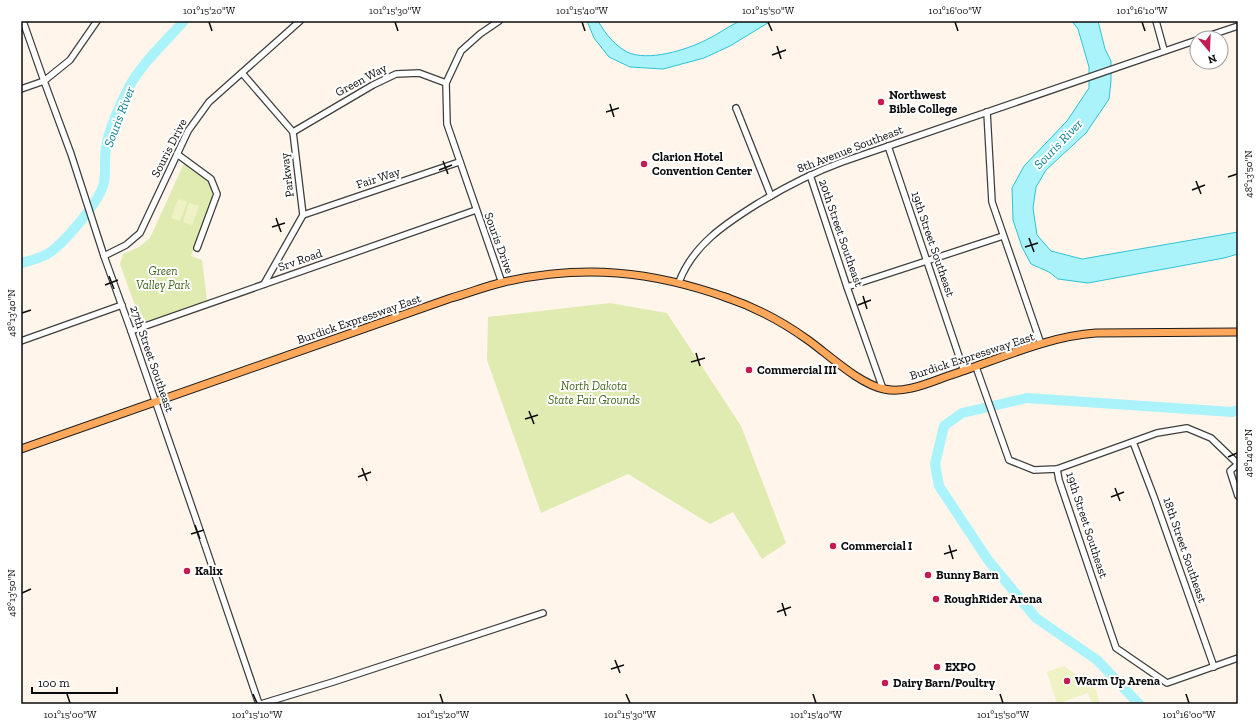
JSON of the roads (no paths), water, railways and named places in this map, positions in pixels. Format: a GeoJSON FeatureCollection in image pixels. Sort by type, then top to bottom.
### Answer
{"type":"FeatureCollection","features":[{"type":"Feature","properties":{"kind":"main road","name":"Burdick Expressway East"},"geometry":{"type":"LineString","coordinates":[[21,449],[156,403],[446,300],[502,283],[556,274],[616,272],[679,282],[736,300],[759,310],[788,326],[864,381],[883,389],[904,390],[1065,337],[1084,334],[1238,332]]}},
{"type":"Feature","properties":{"kind":"main road","name":"Burdick Expressway East"},"geometry":{"type":"LineString","coordinates":[[714,293],[728,298]]}},
{"type":"Feature","properties":{"kind":"street","name":"27th Street Southeast"},"geometry":{"type":"LineString","coordinates":[[23,21],[82,187],[104,256],[260,704]]}},
{"type":"Feature","properties":{"kind":"street"},"geometry":{"type":"LineString","coordinates":[[90,21],[92,28]]}},
{"type":"Feature","properties":{"kind":"street"},"geometry":{"type":"LineString","coordinates":[[21,90],[44,82],[70,60],[97,21]]}},
{"type":"Feature","properties":{"kind":"street","name":"Souris Drive"},"geometry":{"type":"LineString","coordinates":[[104,256],[126,245],[140,234],[188,131],[209,102],[300,21]]}},
{"type":"Feature","properties":{"kind":"street","name":"Souris Drive"},"geometry":{"type":"LineString","coordinates":[[499,21],[480,34],[461,51],[446,83],[447,124],[502,283]]}},
{"type":"Feature","properties":{"kind":"street"},"geometry":{"type":"LineString","coordinates":[[1156,21],[1164,50]]}},
{"type":"Feature","properties":{"kind":"street"},"geometry":{"type":"LineString","coordinates":[[1226,30],[1238,26]]}},
{"type":"Feature","properties":{"kind":"street","name":"8th Avenue Southeast"},"geometry":{"type":"LineString","coordinates":[[679,282],[684,271],[707,240],[719,229],[771,196],[810,175],[842,162],[1189,42]]}},
{"type":"Feature","properties":{"kind":"street"},"geometry":{"type":"LineString","coordinates":[[242,73],[292,132]]}},
{"type":"Feature","properties":{"kind":"street","name":"Green Way"},"geometry":{"type":"LineString","coordinates":[[292,132],[373,84],[396,74],[419,73],[446,83]]}},
{"type":"Feature","properties":{"kind":"street"},"geometry":{"type":"LineString","coordinates":[[736,108],[771,196]]}},
{"type":"Feature","properties":{"kind":"street"},"geometry":{"type":"LineString","coordinates":[[987,112],[992,202],[1041,344]]}},
{"type":"Feature","properties":{"kind":"street","name":"Parkway"},"geometry":{"type":"LineString","coordinates":[[292,132],[303,214]]}},
{"type":"Feature","properties":{"kind":"street","name":"19th Street Southeast"},"geometry":{"type":"LineString","coordinates":[[888,146],[964,371]]}},
{"type":"Feature","properties":{"kind":"street"},"geometry":{"type":"LineString","coordinates":[[177,154],[211,179],[217,194],[197,248]]}},
{"type":"Feature","properties":{"kind":"street","name":"Fair Way"},"geometry":{"type":"LineString","coordinates":[[303,214],[460,162]]}},
{"type":"Feature","properties":{"kind":"street","name":"20th Street Southeast"},"geometry":{"type":"LineString","coordinates":[[810,175],[883,389]]}},
{"type":"Feature","properties":{"kind":"street","name":"Srv Road"},"geometry":{"type":"LineString","coordinates":[[131,331],[476,210]]}},
{"type":"Feature","properties":{"kind":"street"},"geometry":{"type":"LineString","coordinates":[[264,284],[303,214]]}},
{"type":"Feature","properties":{"kind":"street"},"geometry":{"type":"LineString","coordinates":[[847,287],[1003,236]]}},
{"type":"Feature","properties":{"kind":"street"},"geometry":{"type":"LineString","coordinates":[[21,341],[122,305]]}},
{"type":"Feature","properties":{"kind":"street","name":"19th Street Southeast"},"geometry":{"type":"LineString","coordinates":[[976,367],[1009,460],[1034,470],[1057,469],[1059,480],[1116,648],[1167,683],[1214,667]]}},
{"type":"Feature","properties":{"kind":"street"},"geometry":{"type":"LineString","coordinates":[[1057,469],[1157,433],[1187,428],[1211,438],[1238,464],[1230,472],[1238,496]]}},
{"type":"Feature","properties":{"kind":"street","name":"18th Street Southeast"},"geometry":{"type":"LineString","coordinates":[[1133,442],[1154,496],[1214,667]]}},
{"type":"Feature","properties":{"kind":"street"},"geometry":{"type":"LineString","coordinates":[[260,704],[333,682],[543,613]]}},
{"type":"Feature","properties":{"kind":"street"},"geometry":{"type":"LineString","coordinates":[[1214,667],[1238,658]]}},
{"type":"Feature","properties":{"kind":"water"},"geometry":{"type":"Polygon","coordinates":[[[587,21],[598,21],[610,38],[627,52],[645,56],[667,54],[688,48],[741,21],[771,21],[730,46],[704,58],[663,69],[630,67],[609,57],[594,38],[587,21]]]}},
{"type":"Feature","properties":{"kind":"water"},"geometry":{"type":"Polygon","coordinates":[[[1072,21],[1098,21],[1105,49],[1111,61],[1109,99],[1086,133],[1046,170],[1036,187],[1033,208],[1037,235],[1051,251],[1082,259],[1238,232],[1238,254],[1224,258],[1088,283],[1058,279],[1049,272],[1031,264],[1022,247],[1013,220],[1012,188],[1024,166],[1067,121],[1089,88],[1089,67],[1078,29],[1072,21]]]}},
{"type":"Feature","properties":{"kind":"waterway","name":"Souris River"},"geometry":{"type":"LineString","coordinates":[[21,263],[39,258],[56,248],[73,230],[96,199],[104,182],[107,141],[125,95],[133,80],[146,62],[184,21]]}},
{"type":"Feature","properties":{"kind":"waterway"},"geometry":{"type":"LineString","coordinates":[[1139,704],[1097,660],[1036,618],[988,560],[939,486],[935,464],[944,426],[962,413],[1027,398],[1232,412],[1238,410]]}},
{"type":"Feature","properties":{"kind":"place","name":"Northwest Bible College"},"geometry":{"type":"Point","coordinates":[881,102]}},
{"type":"Feature","properties":{"kind":"place","name":"Clarion Hotel Convention Center"},"geometry":{"type":"Point","coordinates":[644,164]}},
{"type":"Feature","properties":{"kind":"place","name":"Commercial III"},"geometry":{"type":"Point","coordinates":[749,370]}},
{"type":"Feature","properties":{"kind":"place","name":"Commercial I"},"geometry":{"type":"Point","coordinates":[833,546]}},
{"type":"Feature","properties":{"kind":"place","name":"Kalix"},"geometry":{"type":"Point","coordinates":[187,571]}},
{"type":"Feature","properties":{"kind":"place","name":"Bunny Barn"},"geometry":{"type":"Point","coordinates":[928,575]}},
{"type":"Feature","properties":{"kind":"place","name":"RoughRider Arena"},"geometry":{"type":"Point","coordinates":[936,599]}},
{"type":"Feature","properties":{"kind":"place","name":"EXPO"},"geometry":{"type":"Point","coordinates":[937,667]}},
{"type":"Feature","properties":{"kind":"place","name":"Warm Up Arena"},"geometry":{"type":"Point","coordinates":[1067,681]}},
{"type":"Feature","properties":{"kind":"place","name":"Dairy Barn/Poultry"},"geometry":{"type":"Point","coordinates":[885,683]}},
{"type":"Feature","properties":{"kind":"park label","name":"Green Valley Park"},"geometry":{"type":"Point","coordinates":[163,278]}},
{"type":"Feature","properties":{"kind":"park label","name":"North Dakota State Fair Grounds"},"geometry":{"type":"Point","coordinates":[594,393]}}]}
